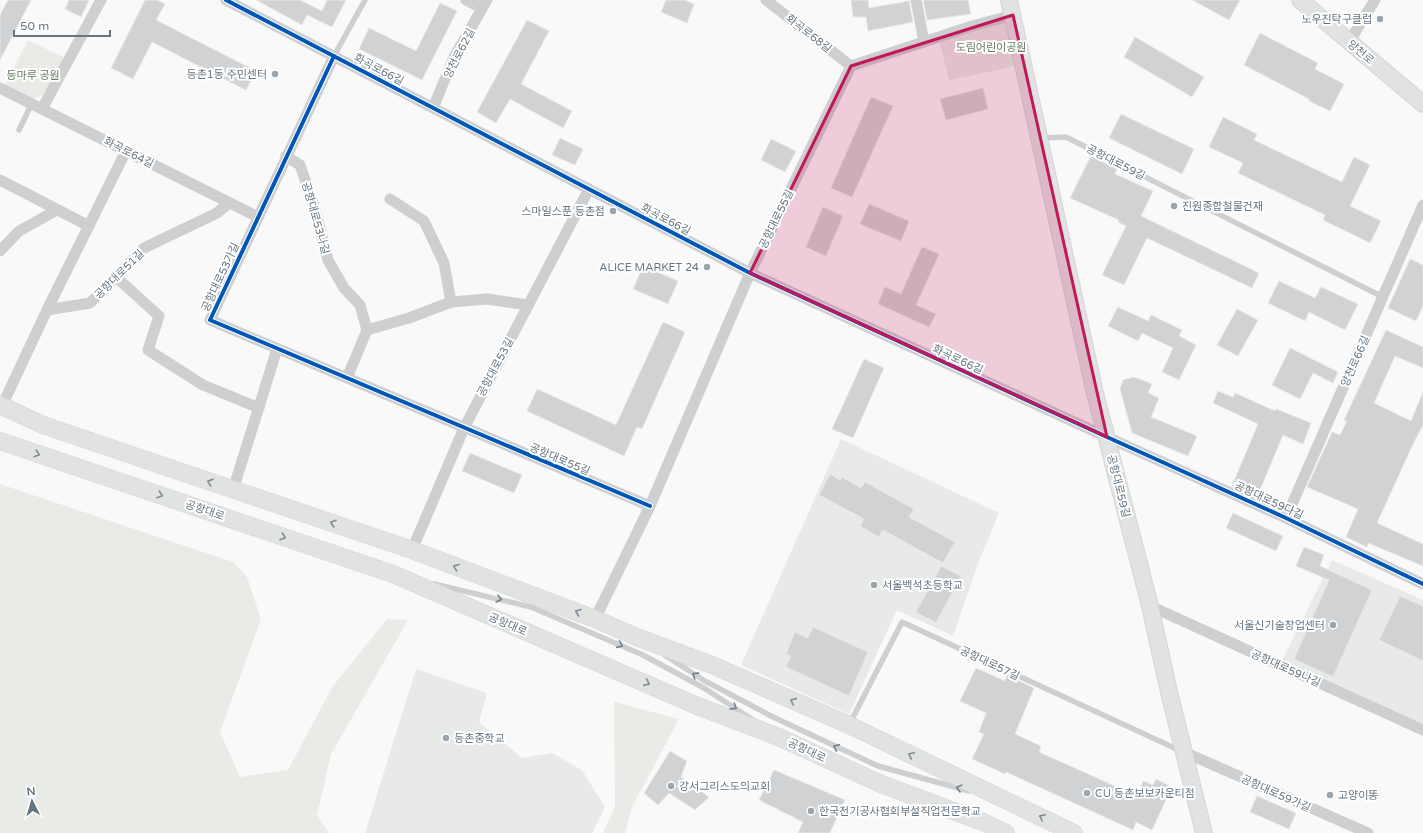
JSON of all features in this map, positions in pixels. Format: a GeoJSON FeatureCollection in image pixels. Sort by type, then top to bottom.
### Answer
{"type":"FeatureCollection","features":[{"type":"Feature","properties":{"kind":"main road","name":"양천로"},"geometry":{"type":"LineString","coordinates":[[1300,0],[1423,104]]}},
{"type":"Feature","properties":{"kind":"main road","name":"공항대로59길"},"geometry":{"type":"LineString","coordinates":[[1011,8],[1094,389],[1150,606],[1204,833]]}},
{"type":"Feature","properties":{"kind":"main road"},"geometry":{"type":"LineString","coordinates":[[3,409],[43,425],[412,550],[712,665],[849,725],[1074,833]]}},
{"type":"Feature","properties":{"kind":"main road","name":"공항대로"},"geometry":{"type":"LineString","coordinates":[[0,441],[393,574],[695,704],[781,738],[881,784],[983,822],[1006,833]]}},
{"type":"Feature","properties":{"kind":"street"},"geometry":{"type":"LineString","coordinates":[[37,106],[101,0]]}},
{"type":"Feature","properties":{"kind":"street","name":"화곡로66길"},"geometry":{"type":"LineString","coordinates":[[226,0],[750,273],[1107,437]]}},
{"type":"Feature","properties":{"kind":"street"},"geometry":{"type":"LineString","coordinates":[[466,0],[485,4]]}},
{"type":"Feature","properties":{"kind":"street","name":"화곡로68길"},"geometry":{"type":"LineString","coordinates":[[766,0],[851,66]]}},
{"type":"Feature","properties":{"kind":"street"},"geometry":{"type":"LineString","coordinates":[[916,0],[924,42]]}},
{"type":"Feature","properties":{"kind":"street"},"geometry":{"type":"LineString","coordinates":[[1349,42],[1376,0]]}},
{"type":"Feature","properties":{"kind":"street","name":"양천로62길"},"geometry":{"type":"LineString","coordinates":[[433,108],[454,57],[485,4]]}},
{"type":"Feature","properties":{"kind":"street","name":"공항대로59길"},"geometry":{"type":"LineString","coordinates":[[851,66],[972,26],[1011,8]]}},
{"type":"Feature","properties":{"kind":"street","name":"공항대로53가길"},"geometry":{"type":"LineString","coordinates":[[334,56],[210,320],[464,428]]}},
{"type":"Feature","properties":{"kind":"street","name":"공항대로55길"},"geometry":{"type":"LineString","coordinates":[[595,619],[650,506],[750,273],[851,66]]}},
{"type":"Feature","properties":{"kind":"street","name":"화곡로64길"},"geometry":{"type":"LineString","coordinates":[[0,88],[258,217]]}},
{"type":"Feature","properties":{"kind":"street"},"geometry":{"type":"LineString","coordinates":[[3,409],[47,310],[126,151]]}},
{"type":"Feature","properties":{"kind":"street","name":"공항대로53나길"},"geometry":{"type":"LineString","coordinates":[[286,156],[300,165],[314,206],[328,260],[344,288],[360,305],[367,330]]}},
{"type":"Feature","properties":{"kind":"street"},"geometry":{"type":"LineString","coordinates":[[0,180],[89,226]]}},
{"type":"Feature","properties":{"kind":"street","name":"공항대로53길"},"geometry":{"type":"LineString","coordinates":[[412,550],[464,428],[589,189]]}},
{"type":"Feature","properties":{"kind":"street"},"geometry":{"type":"LineString","coordinates":[[390,199],[424,221],[444,263],[451,302]]}},
{"type":"Feature","properties":{"kind":"street","name":"공항대로51길"},"geometry":{"type":"LineString","coordinates":[[47,310],[90,303],[144,248],[217,212],[229,202]]}},
{"type":"Feature","properties":{"kind":"street","name":"양천로66길"},"geometry":{"type":"LineString","coordinates":[[1286,518],[1423,205]]}},
{"type":"Feature","properties":{"kind":"street"},"geometry":{"type":"LineString","coordinates":[[0,251],[19,231],[57,210]]}},
{"type":"Feature","properties":{"kind":"street"},"geometry":{"type":"LineString","coordinates":[[116,277],[159,316],[148,350],[203,385],[258,408]]}},
{"type":"Feature","properties":{"kind":"street"},"geometry":{"type":"LineString","coordinates":[[347,378],[367,330],[410,318],[451,302],[487,299],[528,305]]}},
{"type":"Feature","properties":{"kind":"street"},"geometry":{"type":"LineString","coordinates":[[233,490],[277,348]]}},
{"type":"Feature","properties":{"kind":"street","name":"공항대로55길"},"geometry":{"type":"LineString","coordinates":[[464,428],[650,506]]}},
{"type":"Feature","properties":{"kind":"street","name":"공항대로59다길"},"geometry":{"type":"LineString","coordinates":[[1107,437],[1286,518],[1423,584]]}},
{"type":"Feature","properties":{"kind":"street","name":"공항대로59나길"},"geometry":{"type":"LineString","coordinates":[[1150,606],[1423,730]]}},
{"type":"Feature","properties":{"kind":"street","name":"공항대로59가길"},"geometry":{"type":"LineString","coordinates":[[1184,752],[1368,833]]}},
{"type":"Feature","properties":{"kind":"lane"},"geometry":{"type":"LineString","coordinates":[[334,56],[364,0]]}},
{"type":"Feature","properties":{"kind":"lane"},"geometry":{"type":"LineString","coordinates":[[19,130],[37,106]]}},
{"type":"Feature","properties":{"kind":"lane","name":"공항대로59길"},"geometry":{"type":"LineString","coordinates":[[1040,138],[1066,136],[1383,297]]}},
{"type":"Feature","properties":{"kind":"lane"},"geometry":{"type":"LineString","coordinates":[[393,574],[531,607],[642,655],[704,688],[781,738]]}},
{"type":"Feature","properties":{"kind":"lane","name":"공항대로57길"},"geometry":{"type":"LineString","coordinates":[[849,725],[902,622],[1184,752]]}},
{"type":"Feature","properties":{"kind":"lane"},"geometry":{"type":"LineString","coordinates":[[640,638],[705,681],[773,717],[878,766],[1010,802]]}},
{"type":"Feature","properties":{"kind":"highlighted area"},"geometry":{"type":"Polygon","coordinates":[[[1013,15],[1107,437],[750,273],[851,66],[1013,15]]]}},
{"type":"Feature","properties":{"kind":"shaded area","name":"서울백석초등학교"},"geometry":{"type":"Polygon","coordinates":[[[841,439],[999,513],[979,561],[953,636],[897,610],[849,714],[741,665],[841,439]]]}},
{"type":"Feature","properties":{"kind":"shaded area","name":"서울신기술창업센터"},"geometry":{"type":"Polygon","coordinates":[[[1332,560],[1423,600],[1423,726],[1282,661],[1332,560]]]}},
{"type":"Feature","properties":{"kind":"shaded area","name":"등촌중학교"},"geometry":{"type":"Polygon","coordinates":[[[416,669],[487,693],[479,722],[522,758],[552,753],[582,770],[605,807],[592,833],[365,833],[416,669]]]}},
{"type":"Feature","properties":{"kind":"green space","name":"도림어린이공원"},"geometry":{"type":"Polygon","coordinates":[[[1010,17],[1021,65],[949,80],[939,39],[1010,17]]]}},
{"type":"Feature","properties":{"kind":"green space","name":"등마루 공원"},"geometry":{"type":"Polygon","coordinates":[[[28,40],[65,58],[46,94],[33,99],[5,85],[28,40]]]}},
{"type":"Feature","properties":{"kind":"green space"},"geometry":{"type":"Polygon","coordinates":[[[0,484],[233,562],[247,577],[261,619],[220,732],[240,777],[288,770],[333,686],[387,619],[408,620],[331,754],[317,815],[329,833],[0,833],[0,484]]]}},
{"type":"Feature","properties":{"kind":"green space"},"geometry":{"type":"Polygon","coordinates":[[[614,702],[679,719],[632,807],[625,833],[603,833],[615,807],[614,702]]]}},
{"type":"Feature","properties":{"kind":"building"},"geometry":{"type":"Polygon","coordinates":[[[8,0],[31,0],[0,60],[0,15],[8,0]]]}},
{"type":"Feature","properties":{"kind":"building"},"geometry":{"type":"Polygon","coordinates":[[[69,0],[89,0],[81,17],[65,9],[69,0]]]}},
{"type":"Feature","properties":{"kind":"building"},"geometry":{"type":"Polygon","coordinates":[[[145,0],[157,0],[165,4],[156,20],[256,71],[246,90],[152,42],[133,79],[111,68],[145,0]]]}},
{"type":"Feature","properties":{"kind":"building"},"geometry":{"type":"Polygon","coordinates":[[[256,0],[300,0],[322,11],[327,0],[346,0],[332,27],[307,15],[302,25],[256,0]]]}},
{"type":"Feature","properties":{"kind":"building"},"geometry":{"type":"Polygon","coordinates":[[[666,0],[684,0],[694,4],[687,23],[661,12],[666,0]]]}},
{"type":"Feature","properties":{"kind":"building"},"geometry":{"type":"Polygon","coordinates":[[[851,0],[868,0],[869,8],[909,1],[913,22],[868,31],[866,17],[853,17],[851,0]]]}},
{"type":"Feature","properties":{"kind":"building"},"geometry":{"type":"Polygon","coordinates":[[[923,0],[968,0],[971,14],[927,20],[923,0]]]}},
{"type":"Feature","properties":{"kind":"building"},"geometry":{"type":"Polygon","coordinates":[[[1192,0],[1240,0],[1229,20],[1192,0]]]}},
{"type":"Feature","properties":{"kind":"building"},"geometry":{"type":"Polygon","coordinates":[[[440,3],[457,11],[422,80],[359,49],[369,28],[416,51],[440,3]]]}},
{"type":"Feature","properties":{"kind":"building"},"geometry":{"type":"Polygon","coordinates":[[[527,20],[549,31],[521,84],[572,111],[563,128],[510,99],[496,123],[477,112],[527,20]]]}},
{"type":"Feature","properties":{"kind":"building"},"geometry":{"type":"Polygon","coordinates":[[[1260,33],[1318,63],[1315,69],[1344,84],[1330,111],[1244,65],[1260,33]]]}},
{"type":"Feature","properties":{"kind":"building"},"geometry":{"type":"Polygon","coordinates":[[[1135,37],[1204,77],[1192,97],[1124,57],[1135,37]]]}},
{"type":"Feature","properties":{"kind":"building"},"geometry":{"type":"Polygon","coordinates":[[[983,88],[988,109],[946,120],[940,99],[983,88]]]}},
{"type":"Feature","properties":{"kind":"building"},"geometry":{"type":"Polygon","coordinates":[[[871,97],[893,106],[852,197],[831,188],[871,97]]]}},
{"type":"Feature","properties":{"kind":"building"},"geometry":{"type":"Polygon","coordinates":[[[1121,114],[1194,149],[1182,174],[1109,138],[1121,114]]]}},
{"type":"Feature","properties":{"kind":"building"},"geometry":{"type":"Polygon","coordinates":[[[1223,117],[1257,134],[1254,140],[1342,182],[1354,157],[1370,165],[1350,206],[1381,221],[1370,243],[1323,220],[1325,215],[1238,173],[1243,163],[1209,147],[1223,117]]]}},
{"type":"Feature","properties":{"kind":"building"},"geometry":{"type":"Polygon","coordinates":[[[560,138],[583,149],[575,165],[552,155],[560,138]]]}},
{"type":"Feature","properties":{"kind":"building"},"geometry":{"type":"Polygon","coordinates":[[[771,139],[796,151],[785,172],[761,160],[771,139]]]}},
{"type":"Feature","properties":{"kind":"building"},"geometry":{"type":"Polygon","coordinates":[[[1091,156],[1117,169],[1115,174],[1153,191],[1141,216],[1259,273],[1252,288],[1147,238],[1124,285],[1102,275],[1126,226],[1118,222],[1119,220],[1070,198],[1091,156]]]}},
{"type":"Feature","properties":{"kind":"building"},"geometry":{"type":"Polygon","coordinates":[[[869,204],[909,221],[901,241],[860,224],[869,204]]]}},
{"type":"Feature","properties":{"kind":"building"},"geometry":{"type":"Polygon","coordinates":[[[823,207],[843,216],[826,256],[806,247],[823,207]]]}},
{"type":"Feature","properties":{"kind":"building"},"geometry":{"type":"Polygon","coordinates":[[[922,247],[939,254],[916,305],[936,314],[929,327],[878,304],[885,287],[901,294],[922,247]]]}},
{"type":"Feature","properties":{"kind":"building"},"geometry":{"type":"Polygon","coordinates":[[[1410,259],[1423,265],[1423,306],[1416,321],[1388,308],[1410,259]]]}},
{"type":"Feature","properties":{"kind":"building"},"geometry":{"type":"Polygon","coordinates":[[[643,266],[678,281],[668,304],[633,289],[643,266]]]}},
{"type":"Feature","properties":{"kind":"building"},"geometry":{"type":"Polygon","coordinates":[[[1279,281],[1315,298],[1321,287],[1358,304],[1345,330],[1309,312],[1305,321],[1268,303],[1279,281]]]}},
{"type":"Feature","properties":{"kind":"building"},"geometry":{"type":"Polygon","coordinates":[[[1118,307],[1148,321],[1151,315],[1182,330],[1179,336],[1196,345],[1179,380],[1162,372],[1173,348],[1142,333],[1138,341],[1108,326],[1118,307]]]}},
{"type":"Feature","properties":{"kind":"building"},"geometry":{"type":"Polygon","coordinates":[[[1237,309],[1258,320],[1238,356],[1217,345],[1237,309]]]}},
{"type":"Feature","properties":{"kind":"building"},"geometry":{"type":"Polygon","coordinates":[[[663,322],[685,332],[642,429],[637,427],[624,456],[527,411],[537,389],[616,425],[663,322]]]}},
{"type":"Feature","properties":{"kind":"building"},"geometry":{"type":"Polygon","coordinates":[[[1386,330],[1423,347],[1423,368],[1395,356],[1374,403],[1411,421],[1423,392],[1423,425],[1377,523],[1423,544],[1423,566],[1368,543],[1367,547],[1346,537],[1358,509],[1307,487],[1332,432],[1340,435],[1347,421],[1344,420],[1386,330]]]}},
{"type":"Feature","properties":{"kind":"building"},"geometry":{"type":"Polygon","coordinates":[[[1290,348],[1338,372],[1333,383],[1313,373],[1300,399],[1272,385],[1290,348]]]}},
{"type":"Feature","properties":{"kind":"building"},"geometry":{"type":"Polygon","coordinates":[[[864,359],[884,368],[853,438],[832,429],[864,359]]]}},
{"type":"Feature","properties":{"kind":"building"},"geometry":{"type":"Polygon","coordinates":[[[1134,377],[1152,384],[1148,393],[1159,398],[1151,417],[1197,436],[1188,456],[1132,433],[1120,389],[1123,380],[1134,377]]]}},
{"type":"Feature","properties":{"kind":"building"},"geometry":{"type":"Polygon","coordinates":[[[1218,391],[1233,397],[1235,393],[1275,411],[1276,409],[1311,423],[1303,444],[1283,435],[1257,497],[1232,486],[1258,424],[1213,403],[1218,391]]]}},
{"type":"Feature","properties":{"kind":"building"},"geometry":{"type":"Polygon","coordinates":[[[470,453],[522,475],[514,493],[462,471],[470,453]]]}},
{"type":"Feature","properties":{"kind":"building"},"geometry":{"type":"Polygon","coordinates":[[[830,474],[840,480],[842,477],[861,488],[865,482],[914,509],[909,517],[955,542],[943,563],[883,530],[879,537],[860,526],[864,519],[819,495],[830,474]]]}},
{"type":"Feature","properties":{"kind":"building"},"geometry":{"type":"Polygon","coordinates":[[[1233,513],[1283,536],[1276,551],[1226,528],[1233,513]]]}},
{"type":"Feature","properties":{"kind":"building","name":"서울신기술창업센터"},"geometry":{"type":"Polygon","coordinates":[[[1304,547],[1324,555],[1320,566],[1372,590],[1333,677],[1294,659],[1329,580],[1296,566],[1304,547]]]}},
{"type":"Feature","properties":{"kind":"building"},"geometry":{"type":"Polygon","coordinates":[[[941,566],[961,576],[936,623],[916,612],[941,566]]]}},
{"type":"Feature","properties":{"kind":"building"},"geometry":{"type":"Polygon","coordinates":[[[1400,596],[1423,606],[1423,661],[1379,640],[1400,596]]]}},
{"type":"Feature","properties":{"kind":"building"},"geometry":{"type":"Polygon","coordinates":[[[813,627],[868,652],[849,696],[786,667],[791,656],[786,654],[795,632],[808,638],[813,627]]]}},
{"type":"Feature","properties":{"kind":"building"},"geometry":{"type":"Polygon","coordinates":[[[976,668],[1005,681],[1007,675],[1034,688],[1015,734],[1041,746],[1039,752],[1137,796],[1143,781],[1153,785],[1156,779],[1172,787],[1152,830],[1136,822],[1133,830],[1006,772],[1005,774],[972,759],[984,734],[979,732],[986,713],[960,701],[976,668]]]}},
{"type":"Feature","properties":{"kind":"building","name":"강서그리스도의교회"},"geometry":{"type":"Polygon","coordinates":[[[670,751],[687,761],[681,777],[709,797],[695,810],[669,793],[658,805],[644,793],[670,751]]]}},
{"type":"Feature","properties":{"kind":"building","name":"한국전기공사협회부설직업전문학교"},"geometry":{"type":"Polygon","coordinates":[[[774,770],[845,800],[830,833],[798,833],[803,822],[759,800],[774,770]]]}},
{"type":"Feature","properties":{"kind":"building"},"geometry":{"type":"Polygon","coordinates":[[[1257,796],[1296,813],[1289,829],[1250,812],[1257,796]]]}},
{"type":"Feature","properties":{"kind":"cycle path"},"geometry":{"type":"LineString","coordinates":[[226,0],[750,273],[1286,518],[1423,584]]}},
{"type":"Feature","properties":{"kind":"cycle path"},"geometry":{"type":"LineString","coordinates":[[334,56],[210,320],[650,506]]}},
{"type":"Feature","properties":{"kind":"place","name":"노우진탁구클럽"},"geometry":{"type":"Point","coordinates":[1380,19]}},
{"type":"Feature","properties":{"kind":"place","name":"등촌1동 주민센터"},"geometry":{"type":"Point","coordinates":[275,74]}},
{"type":"Feature","properties":{"kind":"place","name":"진원종합철물건재"},"geometry":{"type":"Point","coordinates":[1174,206]}},
{"type":"Feature","properties":{"kind":"place","name":"스마일스푼 등촌점"},"geometry":{"type":"Point","coordinates":[613,211]}},
{"type":"Feature","properties":{"kind":"place","name":"ALICE MARKET 24"},"geometry":{"type":"Point","coordinates":[707,267]}},
{"type":"Feature","properties":{"kind":"place","name":"서울백석초등학교"},"geometry":{"type":"Point","coordinates":[874,585]}},
{"type":"Feature","properties":{"kind":"place","name":"서울신기술창업센터"},"geometry":{"type":"Point","coordinates":[1333,625]}},
{"type":"Feature","properties":{"kind":"place","name":"등촌중학교"},"geometry":{"type":"Point","coordinates":[446,738]}},
{"type":"Feature","properties":{"kind":"place","name":"강서그리스도의교회"},"geometry":{"type":"Point","coordinates":[671,786]}},
{"type":"Feature","properties":{"kind":"place","name":"CU 등촌보보카운티점"},"geometry":{"type":"Point","coordinates":[1087,793]}},
{"type":"Feature","properties":{"kind":"place","name":"고양이똥"},"geometry":{"type":"Point","coordinates":[1330,795]}},
{"type":"Feature","properties":{"kind":"place","name":"한국전기공사협회부설직업전문학교"},"geometry":{"type":"Point","coordinates":[811,811]}}]}
